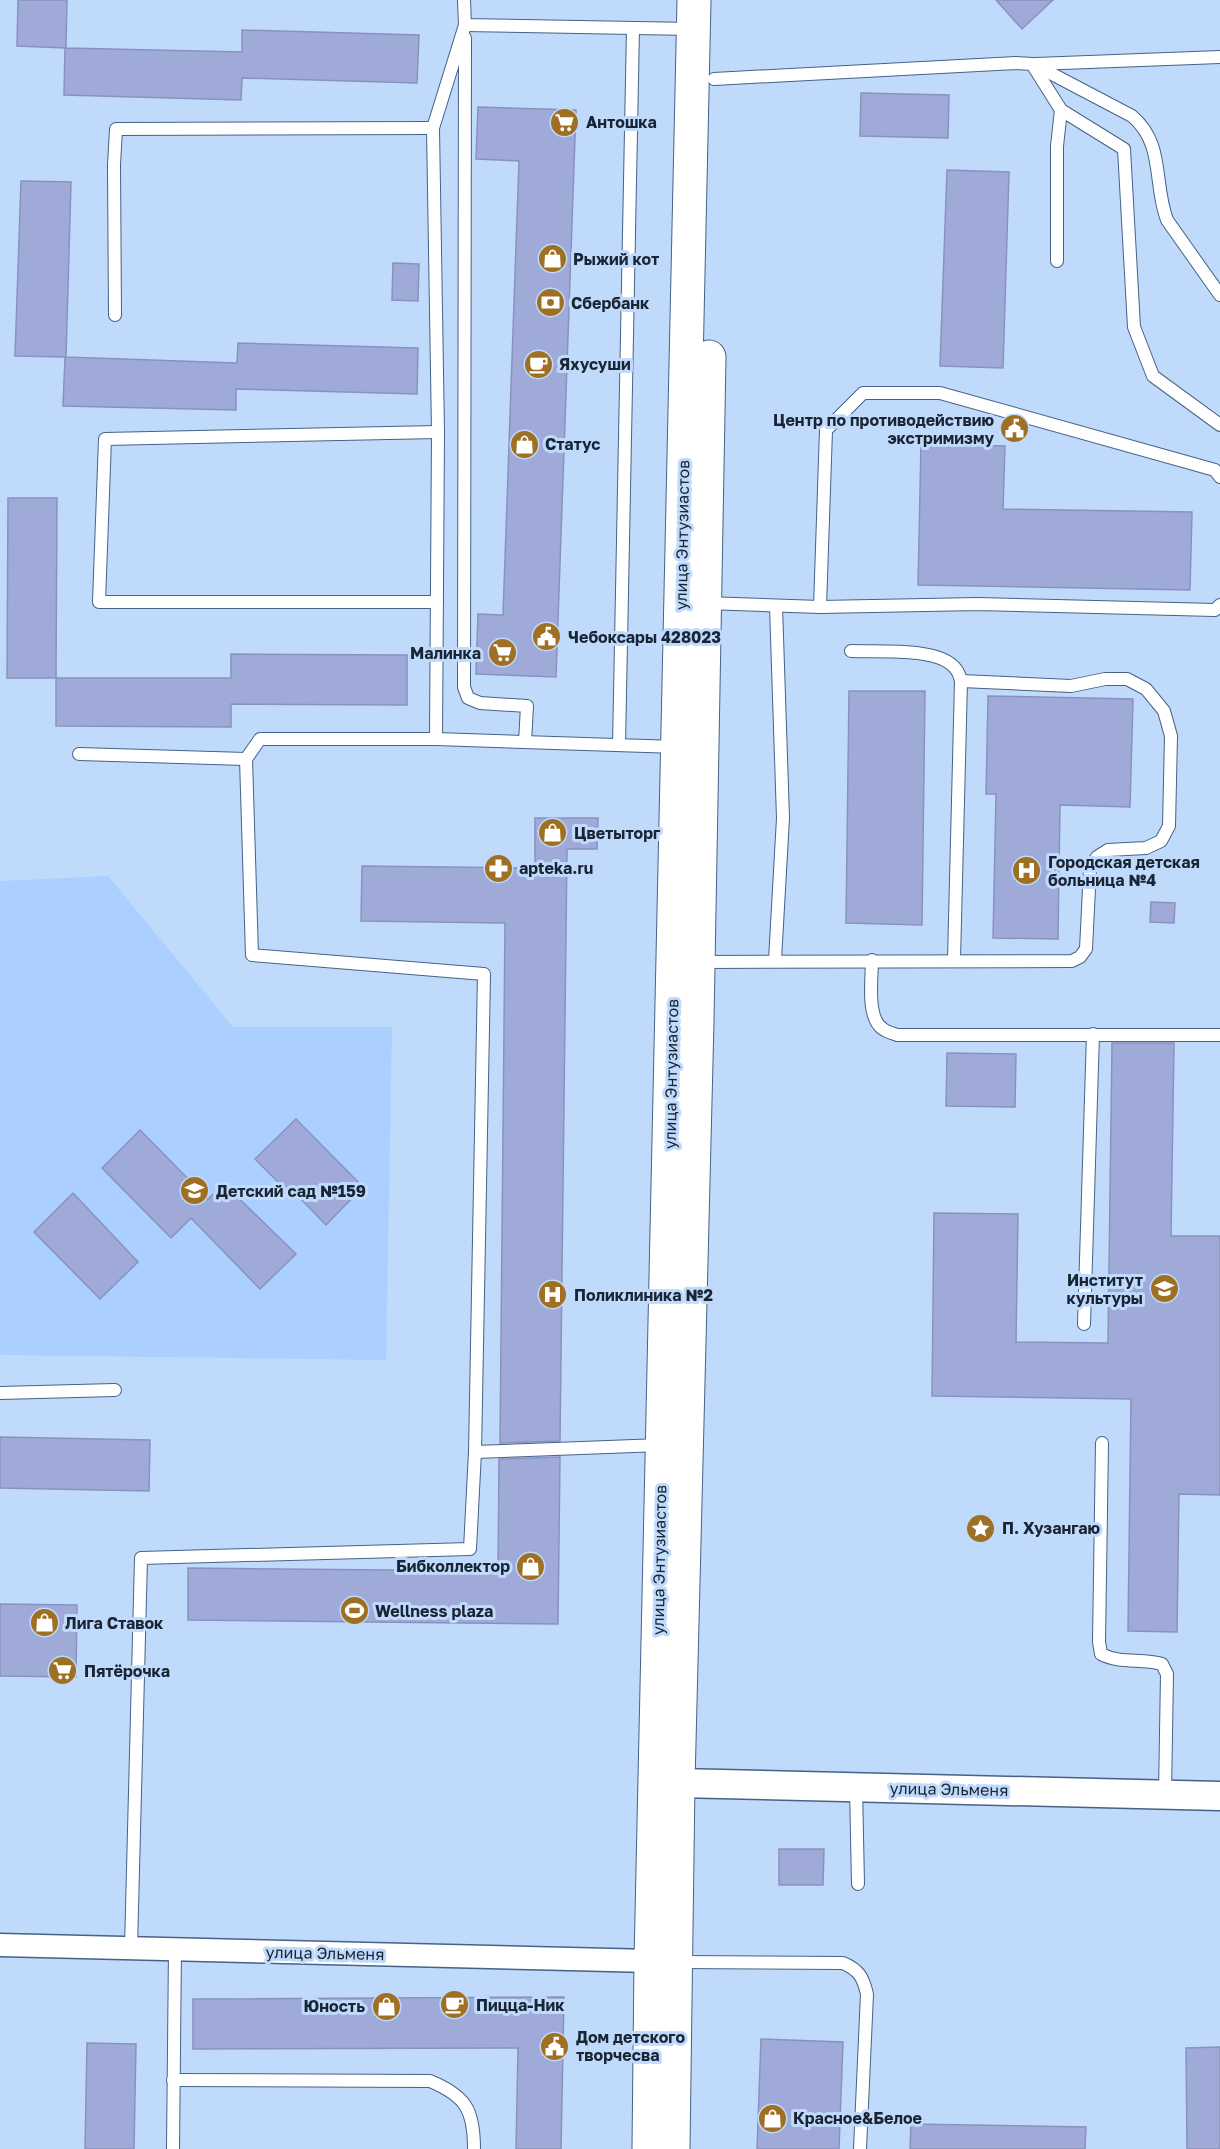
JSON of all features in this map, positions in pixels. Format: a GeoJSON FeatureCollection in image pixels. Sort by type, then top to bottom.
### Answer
{"type":"FeatureCollection","features":[{"type":"Feature","properties":{"kind":"main road","name":"улица Энтузиастов"},"geometry":{"type":"LineString","coordinates":[[673,2149],[663,1961],[705,15]]}},
{"type":"Feature","properties":{"kind":"main road","name":"улица Энтузиастов"},"geometry":{"type":"LineString","coordinates":[[649,2149],[678,1783],[674,1445]]}},
{"type":"Feature","properties":{"kind":"street","name":"улица Эльменя"},"geometry":{"type":"LineString","coordinates":[[678,1783],[1220,1796]]}},
{"type":"Feature","properties":{"kind":"street","name":"улица Эльменя"},"geometry":{"type":"LineString","coordinates":[[0,1945],[663,1961]]}},
{"type":"Feature","properties":{"kind":"lane"},"geometry":{"type":"LineString","coordinates":[[464,0],[464,687],[468,698],[480,703],[527,706],[525,742]]}},
{"type":"Feature","properties":{"kind":"lane"},"geometry":{"type":"LineString","coordinates":[[465,25],[633,28],[705,15]]}},
{"type":"Feature","properties":{"kind":"lane"},"geometry":{"type":"LineString","coordinates":[[436,739],[438,432],[433,128],[465,25]]}},
{"type":"Feature","properties":{"kind":"lane"},"geometry":{"type":"LineString","coordinates":[[619,745],[633,28]]}},
{"type":"Feature","properties":{"kind":"lane"},"geometry":{"type":"LineString","coordinates":[[704,79],[1016,63],[1071,64],[1220,57]]}},
{"type":"Feature","properties":{"kind":"lane"},"geometry":{"type":"LineString","coordinates":[[1032,64],[1061,110],[1124,149],[1134,327],[1153,376],[1220,425]]}},
{"type":"Feature","properties":{"kind":"lane"},"geometry":{"type":"LineString","coordinates":[[1032,64],[1132,116],[1140,123],[1152,143],[1162,206],[1167,220],[1220,296]]}},
{"type":"Feature","properties":{"kind":"lane"},"geometry":{"type":"LineString","coordinates":[[1058,261],[1058,146],[1061,110]]}},
{"type":"Feature","properties":{"kind":"lane"},"geometry":{"type":"LineString","coordinates":[[115,315],[114,165],[116,129],[433,128]]}},
{"type":"Feature","properties":{"kind":"lane"},"geometry":{"type":"LineString","coordinates":[[820,607],[826,430],[863,393],[940,393],[1215,470],[1220,477]]}},
{"type":"Feature","properties":{"kind":"lane"},"geometry":{"type":"LineString","coordinates":[[437,602],[99,602],[105,439],[438,432]]}},
{"type":"Feature","properties":{"kind":"lane"},"geometry":{"type":"LineString","coordinates":[[692,602],[820,607],[978,604],[1215,610],[1220,605]]}},
{"type":"Feature","properties":{"kind":"lane"},"geometry":{"type":"LineString","coordinates":[[775,960],[783,818],[776,606]]}},
{"type":"Feature","properties":{"kind":"lane"},"geometry":{"type":"LineString","coordinates":[[852,651],[935,656],[942,658],[955,668],[962,681],[954,960]]}},
{"type":"Feature","properties":{"kind":"lane"},"geometry":{"type":"LineString","coordinates":[[685,961],[1072,961],[1080,957],[1086,949],[1090,868],[1097,857],[1108,850],[1146,848],[1161,841],[1169,826],[1171,736],[1164,711],[1146,689],[1126,679],[1105,679],[1071,687],[962,681]]}},
{"type":"Feature","properties":{"kind":"lane"},"geometry":{"type":"LineString","coordinates":[[131,1948],[141,1558],[470,1549],[475,1452],[484,974],[252,955],[246,759],[260,739],[436,739],[690,747]]}},
{"type":"Feature","properties":{"kind":"lane"},"geometry":{"type":"LineString","coordinates":[[79,754],[246,759]]}},
{"type":"Feature","properties":{"kind":"lane"},"geometry":{"type":"LineString","coordinates":[[872,960],[872,1009],[876,1022],[883,1030],[897,1035],[1220,1035]]}},
{"type":"Feature","properties":{"kind":"lane"},"geometry":{"type":"LineString","coordinates":[[1084,1324],[1093,1034]]}},
{"type":"Feature","properties":{"kind":"lane"},"geometry":{"type":"LineString","coordinates":[[0,1393],[115,1390]]}},
{"type":"Feature","properties":{"kind":"lane"},"geometry":{"type":"LineString","coordinates":[[1102,1443],[1099,1642],[1101,1654],[1111,1659],[1153,1661],[1162,1664],[1167,1674],[1165,1794]]}},
{"type":"Feature","properties":{"kind":"lane"},"geometry":{"type":"LineString","coordinates":[[475,1452],[674,1445]]}},
{"type":"Feature","properties":{"kind":"lane"},"geometry":{"type":"LineString","coordinates":[[856,1787],[858,1884]]}},
{"type":"Feature","properties":{"kind":"lane"},"geometry":{"type":"LineString","coordinates":[[173,2149],[175,1950]]}},
{"type":"Feature","properties":{"kind":"lane"},"geometry":{"type":"LineString","coordinates":[[663,1961],[843,1963],[855,1968],[863,1978],[867,1994],[861,2149]]}},
{"type":"Feature","properties":{"kind":"lane"},"geometry":{"type":"LineString","coordinates":[[173,2080],[430,2081],[451,2090],[468,2108],[474,2132],[474,2149]]}},
{"type":"Feature","properties":{"kind":"shaded area","name":"Детский сад №159"},"geometry":{"type":"Polygon","coordinates":[[[108,876],[233,1027],[392,1027],[386,1360],[0,1355],[0,881],[108,876]]]}},
{"type":"Feature","properties":{"kind":"building"},"geometry":{"type":"Polygon","coordinates":[[[18,0],[67,0],[66,48],[242,52],[242,30],[419,35],[417,83],[242,78],[241,100],[64,95],[65,48],[17,46],[18,0]]]}},
{"type":"Feature","properties":{"kind":"building"},"geometry":{"type":"Polygon","coordinates":[[[996,0],[1053,0],[1022,29],[996,0]]]}},
{"type":"Feature","properties":{"kind":"building"},"geometry":{"type":"Polygon","coordinates":[[[861,93],[949,95],[948,138],[860,136],[861,93]]]}},
{"type":"Feature","properties":{"kind":"building"},"geometry":{"type":"Polygon","coordinates":[[[478,107],[576,110],[556,677],[476,674],[478,614],[503,615],[519,161],[476,159],[478,107]]]}},
{"type":"Feature","properties":{"kind":"building"},"geometry":{"type":"Polygon","coordinates":[[[947,170],[1009,172],[1003,368],[940,366],[947,170]]]}},
{"type":"Feature","properties":{"kind":"building"},"geometry":{"type":"Polygon","coordinates":[[[21,181],[71,182],[66,357],[237,363],[238,343],[418,348],[417,394],[236,389],[236,410],[63,406],[65,357],[15,356],[21,181]]]}},
{"type":"Feature","properties":{"kind":"building"},"geometry":{"type":"Polygon","coordinates":[[[393,263],[419,264],[418,301],[392,300],[393,263]]]}},
{"type":"Feature","properties":{"kind":"building"},"geometry":{"type":"Polygon","coordinates":[[[921,444],[1005,446],[1003,509],[1192,512],[1190,590],[918,585],[921,444]]]}},
{"type":"Feature","properties":{"kind":"building"},"geometry":{"type":"Polygon","coordinates":[[[8,498],[57,498],[56,678],[7,678],[8,498]]]}},
{"type":"Feature","properties":{"kind":"building"},"geometry":{"type":"Polygon","coordinates":[[[231,654],[407,655],[407,705],[231,704],[231,727],[56,726],[56,678],[231,678],[231,654]]]}},
{"type":"Feature","properties":{"kind":"building"},"geometry":{"type":"Polygon","coordinates":[[[849,691],[925,691],[922,925],[846,923],[849,691]]]}},
{"type":"Feature","properties":{"kind":"building"},"geometry":{"type":"Polygon","coordinates":[[[988,696],[1133,699],[1130,807],[1060,805],[1058,939],[993,938],[996,794],[986,794],[988,696]]]}},
{"type":"Feature","properties":{"kind":"building"},"geometry":{"type":"Polygon","coordinates":[[[535,818],[598,818],[597,849],[567,849],[560,1441],[500,1443],[505,923],[361,921],[362,866],[535,868],[535,818]]]}},
{"type":"Feature","properties":{"kind":"building"},"geometry":{"type":"Polygon","coordinates":[[[1151,902],[1175,903],[1174,923],[1150,922],[1151,902]]]}},
{"type":"Feature","properties":{"kind":"building","name":"Институт культуры"},"geometry":{"type":"Polygon","coordinates":[[[1112,1043],[1174,1043],[1171,1236],[1220,1236],[1220,1495],[1179,1494],[1177,1632],[1128,1631],[1131,1399],[932,1396],[934,1213],[1018,1214],[1016,1342],[1108,1343],[1112,1043]]]}},
{"type":"Feature","properties":{"kind":"building"},"geometry":{"type":"Polygon","coordinates":[[[947,1053],[1016,1054],[1015,1107],[946,1106],[947,1053]]]}},
{"type":"Feature","properties":{"kind":"building"},"geometry":{"type":"Polygon","coordinates":[[[296,1119],[363,1187],[326,1225],[297,1195],[294,1198],[255,1159],[296,1119]]]}},
{"type":"Feature","properties":{"kind":"building"},"geometry":{"type":"Polygon","coordinates":[[[140,1130],[208,1199],[224,1184],[296,1254],[260,1289],[191,1218],[171,1238],[102,1168],[140,1130]]]}},
{"type":"Feature","properties":{"kind":"building"},"geometry":{"type":"Polygon","coordinates":[[[73,1193],[138,1262],[100,1299],[34,1232],[73,1193]]]}},
{"type":"Feature","properties":{"kind":"building"},"geometry":{"type":"Polygon","coordinates":[[[0,1437],[150,1440],[149,1491],[0,1488],[0,1437]]]}},
{"type":"Feature","properties":{"kind":"building"},"geometry":{"type":"Polygon","coordinates":[[[560,1457],[558,1624],[188,1620],[188,1568],[498,1571],[499,1459],[560,1457]]]}},
{"type":"Feature","properties":{"kind":"building"},"geometry":{"type":"Polygon","coordinates":[[[0,1604],[77,1605],[76,1677],[0,1676],[0,1604]]]}},
{"type":"Feature","properties":{"kind":"building"},"geometry":{"type":"Polygon","coordinates":[[[779,1849],[824,1849],[823,1885],[779,1885],[779,1849]]]}},
{"type":"Feature","properties":{"kind":"building"},"geometry":{"type":"Polygon","coordinates":[[[564,1997],[561,2149],[516,2149],[518,2048],[193,2049],[193,1999],[564,1997]]]}},
{"type":"Feature","properties":{"kind":"building"},"geometry":{"type":"Polygon","coordinates":[[[761,2039],[843,2042],[839,2149],[757,2149],[761,2039]]]}},
{"type":"Feature","properties":{"kind":"building"},"geometry":{"type":"Polygon","coordinates":[[[87,2043],[136,2044],[134,2149],[85,2149],[87,2043]]]}},
{"type":"Feature","properties":{"kind":"building"},"geometry":{"type":"Polygon","coordinates":[[[1220,2047],[1220,2149],[1187,2149],[1186,2048],[1220,2047]]]}},
{"type":"Feature","properties":{"kind":"building"},"geometry":{"type":"Polygon","coordinates":[[[911,2124],[1086,2127],[1085,2149],[910,2149],[911,2124]]]}},
{"type":"Feature","properties":{"kind":"place","name":"Антошка"},"geometry":{"type":"Point","coordinates":[565,122]}},
{"type":"Feature","properties":{"kind":"place","name":"Рыжий кот"},"geometry":{"type":"Point","coordinates":[552,259]}},
{"type":"Feature","properties":{"kind":"place","name":"Сбербанк"},"geometry":{"type":"Point","coordinates":[550,303]}},
{"type":"Feature","properties":{"kind":"place","name":"Яхусуши"},"geometry":{"type":"Point","coordinates":[538,364]}},
{"type":"Feature","properties":{"kind":"place","name":"Центр по противодействию экстримизму"},"geometry":{"type":"Point","coordinates":[1015,429]}},
{"type":"Feature","properties":{"kind":"place","name":"Статус"},"geometry":{"type":"Point","coordinates":[524,444]}},
{"type":"Feature","properties":{"kind":"place","name":"Чебоксары 428023"},"geometry":{"type":"Point","coordinates":[547,637]}},
{"type":"Feature","properties":{"kind":"place","name":"Малинка"},"geometry":{"type":"Point","coordinates":[502,653]}},
{"type":"Feature","properties":{"kind":"place","name":"Цветыторг"},"geometry":{"type":"Point","coordinates":[553,833]}},
{"type":"Feature","properties":{"kind":"place","name":"apteka.ru"},"geometry":{"type":"Point","coordinates":[498,868]}},
{"type":"Feature","properties":{"kind":"place","name":"Городская детская больница №4"},"geometry":{"type":"Point","coordinates":[1027,871]}},
{"type":"Feature","properties":{"kind":"place","name":"Детский сад №159"},"geometry":{"type":"Point","coordinates":[195,1191]}},
{"type":"Feature","properties":{"kind":"place","name":"Институт культуры"},"geometry":{"type":"Point","coordinates":[1164,1289]}},
{"type":"Feature","properties":{"kind":"place","name":"Поликлиника №2"},"geometry":{"type":"Point","coordinates":[553,1295]}},
{"type":"Feature","properties":{"kind":"place","name":"П. Хузангаю"},"geometry":{"type":"Point","coordinates":[981,1528]}},
{"type":"Feature","properties":{"kind":"place","name":"Бибколлектор"},"geometry":{"type":"Point","coordinates":[531,1566]}},
{"type":"Feature","properties":{"kind":"place","name":"Wellness plaza"},"geometry":{"type":"Point","coordinates":[354,1611]}},
{"type":"Feature","properties":{"kind":"place","name":"Лига Ставок"},"geometry":{"type":"Point","coordinates":[44,1623]}},
{"type":"Feature","properties":{"kind":"place","name":"Пятёрочка"},"geometry":{"type":"Point","coordinates":[63,1671]}},
{"type":"Feature","properties":{"kind":"place","name":"Пицца-Ник"},"geometry":{"type":"Point","coordinates":[455,2005]}},
{"type":"Feature","properties":{"kind":"place","name":"Юность"},"geometry":{"type":"Point","coordinates":[386,2006]}},
{"type":"Feature","properties":{"kind":"place","name":"Дом детского творчесва"},"geometry":{"type":"Point","coordinates":[555,2046]}},
{"type":"Feature","properties":{"kind":"place","name":"Красное&Белое"},"geometry":{"type":"Point","coordinates":[772,2118]}}]}
